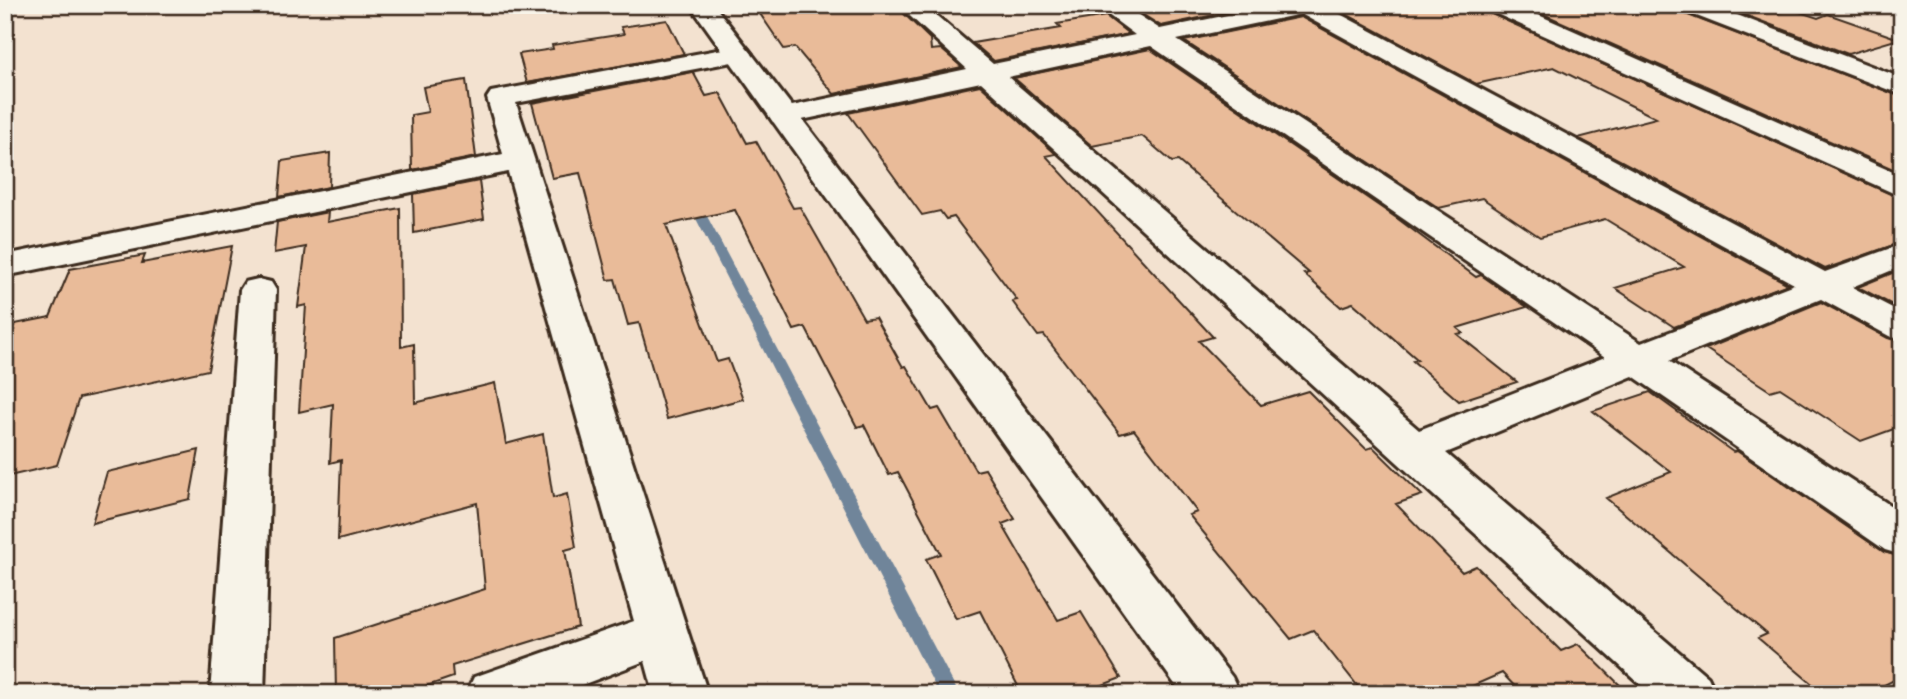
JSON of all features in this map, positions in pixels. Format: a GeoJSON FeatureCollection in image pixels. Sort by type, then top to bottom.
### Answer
{"type":"FeatureCollection","features":[{"type":"Feature","properties":{"kind":"street"},"geometry":{"type":"LineString","coordinates":[[702,5],[1213,694]]}},
{"type":"Feature","properties":{"kind":"street"},"geometry":{"type":"LineString","coordinates":[[910,5],[1689,694]]}},
{"type":"Feature","properties":{"kind":"street"},"geometry":{"type":"LineString","coordinates":[[1107,5],[1902,537]]}},
{"type":"Feature","properties":{"kind":"street"},"geometry":{"type":"LineString","coordinates":[[1496,5],[1902,188]]}},
{"type":"Feature","properties":{"kind":"street"},"geometry":{"type":"LineString","coordinates":[[1689,5],[1902,88]]}},
{"type":"Feature","properties":{"kind":"street"},"geometry":{"type":"LineString","coordinates":[[783,116],[1305,6],[1902,328]]}},
{"type":"Feature","properties":{"kind":"street"},"geometry":{"type":"LineString","coordinates":[[681,694],[501,98],[739,54]]}},
{"type":"Feature","properties":{"kind":"street"},"geometry":{"type":"LineString","coordinates":[[1859,71],[1902,58]]}},
{"type":"Feature","properties":{"kind":"street"},"geometry":{"type":"LineString","coordinates":[[5,266],[520,160]]}},
{"type":"Feature","properties":{"kind":"street"},"geometry":{"type":"LineString","coordinates":[[1413,449],[1640,361],[1902,254]]}},
{"type":"Feature","properties":{"kind":"street"},"geometry":{"type":"LineString","coordinates":[[237,694],[258,290]]}},
{"type":"Feature","properties":{"kind":"street"},"geometry":{"type":"LineString","coordinates":[[493,694],[662,633]]}},
{"type":"Feature","properties":{"kind":"building"},"geometry":{"type":"Polygon","coordinates":[[[754,5],[895,5],[930,39],[931,50],[941,49],[962,67],[834,94],[795,47],[784,49],[754,5]]]}},
{"type":"Feature","properties":{"kind":"building"},"geometry":{"type":"Polygon","coordinates":[[[1171,5],[1262,5],[1161,26],[1137,11],[1171,5]]]}},
{"type":"Feature","properties":{"kind":"building"},"geometry":{"type":"Polygon","coordinates":[[[1329,5],[1482,5],[1487,12],[1902,199],[1902,242],[1825,269],[1578,138],[1656,118],[1554,67],[1476,84],[1329,5]]]}},
{"type":"Feature","properties":{"kind":"building"},"geometry":{"type":"Polygon","coordinates":[[[1523,5],[1675,5],[1680,12],[1902,97],[1902,173],[1523,5]]]}},
{"type":"Feature","properties":{"kind":"building"},"geometry":{"type":"Polygon","coordinates":[[[1719,5],[1757,5],[1778,13],[1791,9],[1818,18],[1828,14],[1899,39],[1848,54],[1719,5]]]}},
{"type":"Feature","properties":{"kind":"building"},"geometry":{"type":"Polygon","coordinates":[[[1106,16],[1129,34],[994,61],[973,43],[1061,28],[1057,24],[1106,16]]]}},
{"type":"Feature","properties":{"kind":"building"},"geometry":{"type":"Polygon","coordinates":[[[1301,17],[1788,284],[1674,327],[1615,288],[1684,267],[1605,219],[1540,237],[1482,198],[1439,208],[1184,41],[1301,17]]]}},
{"type":"Feature","properties":{"kind":"building"},"geometry":{"type":"Polygon","coordinates":[[[667,20],[684,54],[527,83],[519,54],[553,49],[552,45],[624,34],[621,27],[667,20]]]}},
{"type":"Feature","properties":{"kind":"building"},"geometry":{"type":"Polygon","coordinates":[[[1150,49],[1398,219],[1476,277],[1481,275],[1527,307],[1457,328],[1463,333],[1457,334],[1517,382],[1459,401],[1413,361],[1418,360],[1353,303],[1341,307],[1304,274],[1309,273],[1178,161],[1172,162],[1142,136],[1092,146],[1014,78],[1150,49]]]}},
{"type":"Feature","properties":{"kind":"building"},"geometry":{"type":"Polygon","coordinates":[[[693,72],[706,96],[720,93],[747,143],[756,141],[793,208],[800,207],[864,319],[875,317],[903,367],[906,366],[932,410],[939,408],[976,471],[985,469],[1015,519],[1002,524],[1058,620],[1081,612],[1121,678],[1079,694],[1022,694],[980,611],[956,619],[926,559],[941,554],[898,472],[889,475],[864,425],[857,427],[805,327],[794,330],[735,210],[666,225],[717,362],[728,359],[743,399],[667,419],[639,323],[628,325],[615,279],[608,280],[580,173],[552,178],[532,103],[693,72]]]}},
{"type":"Feature","properties":{"kind":"building"},"geometry":{"type":"Polygon","coordinates":[[[466,80],[476,157],[412,170],[411,115],[428,112],[423,87],[466,80]]]}},
{"type":"Feature","properties":{"kind":"building"},"geometry":{"type":"Polygon","coordinates":[[[980,85],[1056,154],[1046,156],[1213,337],[1199,341],[1261,405],[1308,391],[1366,449],[1373,447],[1422,495],[1396,504],[1462,572],[1476,566],[1561,651],[1578,644],[1629,694],[1522,694],[1502,673],[1454,694],[1364,694],[1313,630],[1291,639],[1189,515],[1197,512],[1134,430],[1120,434],[1044,335],[1038,336],[1012,301],[1017,300],[954,217],[946,219],[940,211],[922,215],[848,113],[980,85]]]}},
{"type":"Feature","properties":{"kind":"building"},"geometry":{"type":"Polygon","coordinates":[[[330,153],[329,187],[279,197],[282,161],[330,153]]]}},
{"type":"Feature","properties":{"kind":"building"},"geometry":{"type":"Polygon","coordinates":[[[479,181],[484,219],[414,233],[413,194],[479,181]]]}},
{"type":"Feature","properties":{"kind":"building"},"geometry":{"type":"Polygon","coordinates":[[[400,208],[401,347],[414,344],[415,403],[495,383],[506,444],[543,434],[553,498],[567,494],[576,547],[565,550],[578,627],[452,666],[453,677],[404,694],[336,694],[335,638],[485,589],[477,503],[338,540],[341,460],[330,463],[333,404],[299,412],[306,305],[298,307],[306,247],[274,253],[277,222],[328,212],[327,222],[400,208]]]}},
{"type":"Feature","properties":{"kind":"building"},"geometry":{"type":"Polygon","coordinates":[[[232,246],[208,370],[79,398],[57,465],[5,477],[5,326],[50,317],[70,269],[145,255],[142,263],[232,246]]]}},
{"type":"Feature","properties":{"kind":"building"},"geometry":{"type":"Polygon","coordinates":[[[1902,269],[1902,310],[1858,287],[1902,269]]]}},
{"type":"Feature","properties":{"kind":"building"},"geometry":{"type":"Polygon","coordinates":[[[1821,302],[1888,338],[1902,342],[1902,426],[1861,441],[1780,388],[1770,391],[1706,349],[1821,302]]]}},
{"type":"Feature","properties":{"kind":"building"},"geometry":{"type":"Polygon","coordinates":[[[1650,392],[1733,452],[1737,451],[1884,552],[1902,557],[1902,676],[1867,694],[1824,694],[1758,638],[1767,634],[1606,498],[1671,472],[1593,411],[1650,392]]]}},
{"type":"Feature","properties":{"kind":"building"},"geometry":{"type":"Polygon","coordinates":[[[199,450],[190,499],[92,523],[107,472],[199,450]]]}},
{"type":"Feature","properties":{"kind":"waterway"},"geometry":{"type":"LineString","coordinates":[[557,5],[577,13]]}},
{"type":"Feature","properties":{"kind":"waterway"},"geometry":{"type":"LineString","coordinates":[[693,201],[949,694]]}}]}
